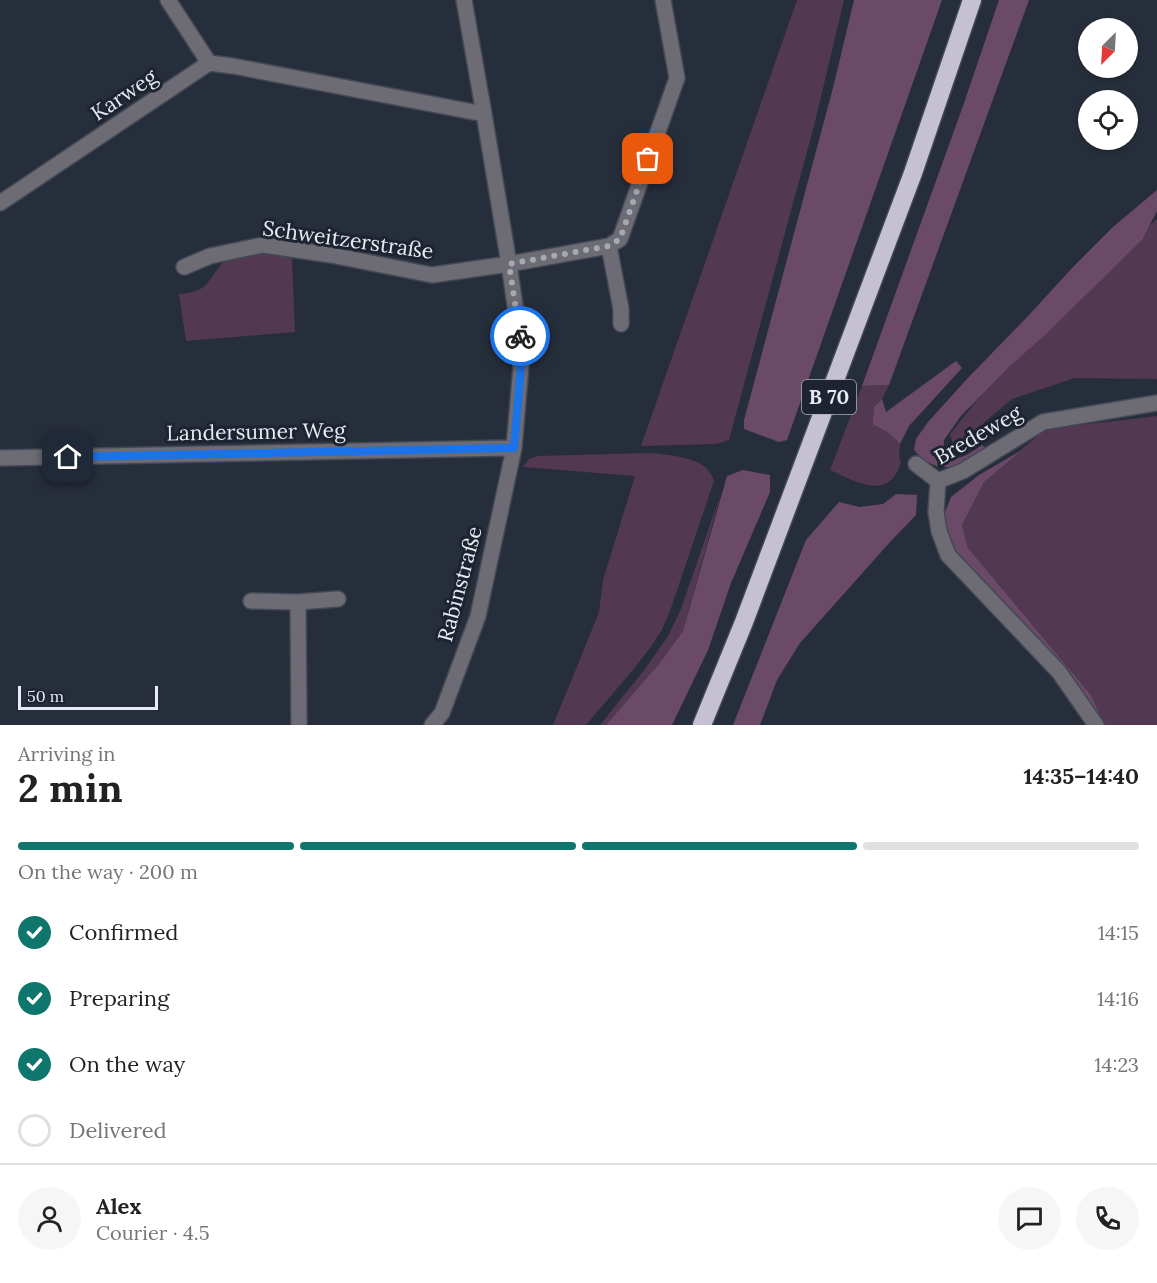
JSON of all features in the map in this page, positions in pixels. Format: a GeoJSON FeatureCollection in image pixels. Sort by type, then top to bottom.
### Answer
{"type":"FeatureCollection","features":[{"type":"Feature","properties":{"kind":"highway","name":"B 70"},"geometry":{"type":"LineString","coordinates":[[702,725],[744,622],[909,184],[972,0]]}},
{"type":"Feature","properties":{"kind":"street"},"geometry":{"type":"LineString","coordinates":[[168,0],[209,63],[484,114]]}},
{"type":"Feature","properties":{"kind":"street"},"geometry":{"type":"LineString","coordinates":[[464,0],[522,354],[514,448]]}},
{"type":"Feature","properties":{"kind":"street"},"geometry":{"type":"LineString","coordinates":[[621,324],[621,309],[609,246],[620,239],[677,78],[663,0]]}},
{"type":"Feature","properties":{"kind":"street","name":"Karweg"},"geometry":{"type":"LineString","coordinates":[[0,203],[209,63]]}},
{"type":"Feature","properties":{"kind":"street","name":"Schweitzerstraße"},"geometry":{"type":"LineString","coordinates":[[184,267],[210,256],[263,245],[331,255],[432,275],[609,246]]}},
{"type":"Feature","properties":{"kind":"street","name":"Bredeweg"},"geometry":{"type":"LineString","coordinates":[[1096,725],[1059,672],[948,555],[939,531],[936,512],[938,481],[963,471],[1043,422],[1157,403]]}},
{"type":"Feature","properties":{"kind":"street","name":"Landersumer Weg"},"geometry":{"type":"LineString","coordinates":[[0,458],[514,448]]}},
{"type":"Feature","properties":{"kind":"street","name":"Rabinstraße"},"geometry":{"type":"LineString","coordinates":[[432,725],[442,712],[478,616],[514,448]]}},
{"type":"Feature","properties":{"kind":"street"},"geometry":{"type":"LineString","coordinates":[[916,464],[938,481]]}},
{"type":"Feature","properties":{"kind":"street"},"geometry":{"type":"LineString","coordinates":[[251,600],[298,602],[338,599]]}},
{"type":"Feature","properties":{"kind":"street"},"geometry":{"type":"LineString","coordinates":[[298,602],[298,725]]}},
{"type":"Feature","properties":{"kind":"shaded area"},"geometry":{"type":"Polygon","coordinates":[[[797,0],[844,0],[815,122],[729,440],[716,444],[641,446],[797,0]]]}},
{"type":"Feature","properties":{"kind":"shaded area"},"geometry":{"type":"Polygon","coordinates":[[[854,0],[942,0],[787,440],[779,442],[744,429],[744,420],[833,88],[854,0]]]}},
{"type":"Feature","properties":{"kind":"shaded area"},"geometry":{"type":"Polygon","coordinates":[[[999,0],[1029,0],[889,385],[862,386],[963,106],[999,0]]]}},
{"type":"Feature","properties":{"kind":"shaded area"},"geometry":{"type":"Polygon","coordinates":[[[1157,190],[1157,211],[1142,240],[960,417],[944,440],[943,456],[959,458],[982,445],[986,448],[956,468],[936,466],[923,460],[914,450],[916,439],[928,422],[1074,266],[1113,227],[1157,190]]]}},
{"type":"Feature","properties":{"kind":"shaded area"},"geometry":{"type":"Polygon","coordinates":[[[1157,219],[1157,379],[1075,378],[1012,399],[954,448],[950,434],[1004,367],[1107,264],[1157,219]]]}},
{"type":"Feature","properties":{"kind":"shaded area"},"geometry":{"type":"Polygon","coordinates":[[[266,253],[292,258],[295,332],[186,341],[179,294],[202,288],[224,261],[266,253]]]}},
{"type":"Feature","properties":{"kind":"shaded area"},"geometry":{"type":"Polygon","coordinates":[[[956,361],[962,368],[909,426],[900,444],[889,433],[873,424],[874,407],[882,399],[886,412],[956,361]]]}},
{"type":"Feature","properties":{"kind":"shaded area"},"geometry":{"type":"Polygon","coordinates":[[[889,385],[882,399],[874,407],[889,433],[900,444],[899,459],[901,460],[896,474],[890,481],[874,486],[830,470],[862,386],[889,385]]]}},
{"type":"Feature","properties":{"kind":"shaded area"},"geometry":{"type":"Polygon","coordinates":[[[1157,416],[1157,725],[1105,725],[1091,695],[968,548],[962,525],[984,482],[1045,429],[1157,416]]]}},
{"type":"Feature","properties":{"kind":"shaded area"},"geometry":{"type":"Polygon","coordinates":[[[1022,450],[984,482],[962,525],[968,548],[1091,695],[1105,725],[1100,725],[961,561],[949,537],[944,515],[951,497],[979,475],[1022,450]]]}},
{"type":"Feature","properties":{"kind":"shaded area"},"geometry":{"type":"Polygon","coordinates":[[[649,453],[687,458],[704,466],[714,481],[669,614],[650,648],[586,725],[553,725],[599,612],[603,580],[635,476],[523,467],[529,459],[538,456],[649,453]]]}},
{"type":"Feature","properties":{"kind":"shaded area"},"geometry":{"type":"Polygon","coordinates":[[[743,470],[770,475],[770,492],[731,583],[708,650],[672,725],[606,725],[658,665],[683,631],[727,476],[743,470]]]}},
{"type":"Feature","properties":{"kind":"shaded area"},"geometry":{"type":"Polygon","coordinates":[[[721,493],[683,631],[658,665],[606,725],[600,725],[668,636],[681,609],[721,493]]]}},
{"type":"Feature","properties":{"kind":"shaded area"},"geometry":{"type":"Polygon","coordinates":[[[896,494],[917,495],[916,515],[800,643],[777,680],[760,725],[733,725],[806,540],[839,502],[860,507],[883,504],[896,494]]]}},
{"type":"Feature","properties":{"kind":"way so far"},"geometry":{"type":"LineString","coordinates":[[520,336],[509,264],[609,246],[620,239],[648,159]]}},
{"type":"Feature","properties":{"kind":"route"},"geometry":{"type":"LineString","coordinates":[[68,457],[514,448],[522,354],[520,336]]}}]}
